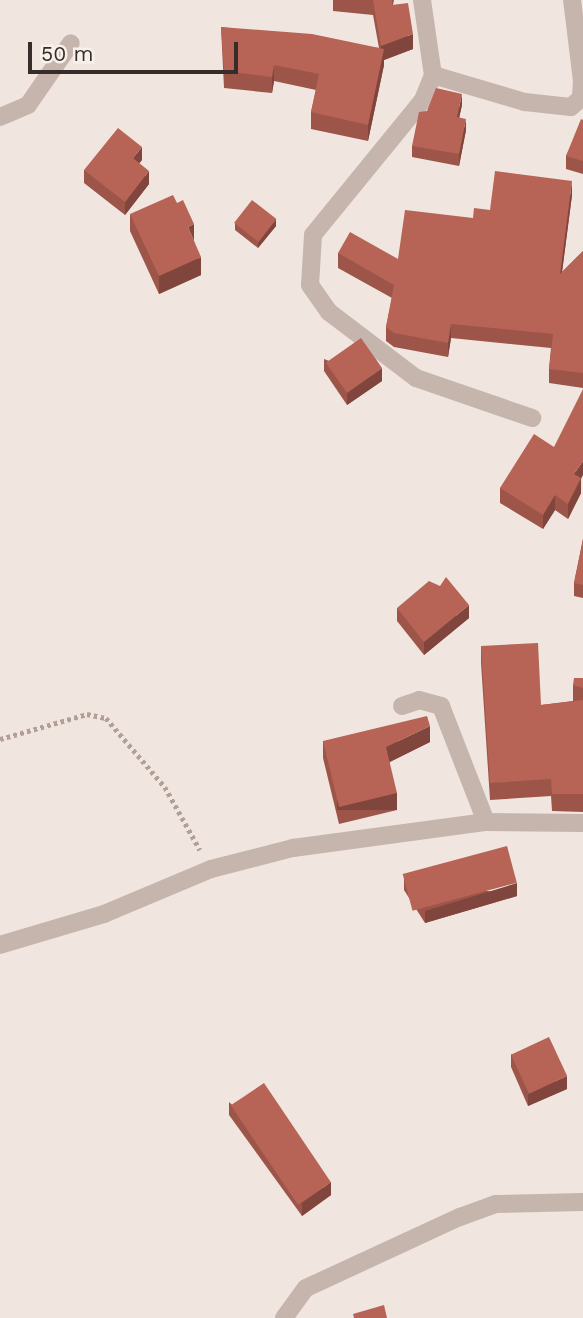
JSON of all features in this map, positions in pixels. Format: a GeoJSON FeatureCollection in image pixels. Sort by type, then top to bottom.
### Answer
{"type":"FeatureCollection","features":[{"type":"Feature","properties":{"kind":"street"},"geometry":{"type":"LineString","coordinates":[[422,0],[433,75],[423,100],[313,235],[310,285],[329,312],[416,378],[532,418]]}},
{"type":"Feature","properties":{"kind":"street"},"geometry":{"type":"LineString","coordinates":[[433,75],[525,102],[571,107],[582,98],[572,0]]}},
{"type":"Feature","properties":{"kind":"street"},"geometry":{"type":"LineString","coordinates":[[0,117],[29,105],[71,43]]}},
{"type":"Feature","properties":{"kind":"street"},"geometry":{"type":"LineString","coordinates":[[402,706],[419,699],[441,706],[486,822]]}},
{"type":"Feature","properties":{"kind":"street"},"geometry":{"type":"LineString","coordinates":[[0,945],[104,914],[211,869],[394,830],[486,822],[583,823]]}},
{"type":"Feature","properties":{"kind":"street"},"geometry":{"type":"LineString","coordinates":[[284,1318],[306,1288],[460,1217],[496,1204],[583,1202]]}},
{"type":"Feature","properties":{"kind":"path"},"geometry":{"type":"LineString","coordinates":[[0,739],[87,714],[106,718],[165,787],[211,869]]}},
{"type":"Feature","properties":{"kind":"building"},"geometry":{"type":"Polygon","coordinates":[[[373,0],[392,0],[392,5],[408,3],[413,34],[381,46],[373,0]]]}},
{"type":"Feature","properties":{"kind":"building"},"geometry":{"type":"Polygon","coordinates":[[[221,27],[312,34],[384,49],[368,125],[311,112],[319,74],[274,65],[272,77],[224,71],[221,27]]]}},
{"type":"Feature","properties":{"kind":"building"},"geometry":{"type":"Polygon","coordinates":[[[436,88],[462,94],[457,117],[466,119],[459,154],[412,146],[419,112],[427,111],[436,88]]]}},
{"type":"Feature","properties":{"kind":"building"},"geometry":{"type":"Polygon","coordinates":[[[581,119],[583,120],[583,161],[566,156],[581,119]]]}},
{"type":"Feature","properties":{"kind":"building"},"geometry":{"type":"Polygon","coordinates":[[[118,128],[142,147],[133,158],[149,171],[125,202],[84,170],[118,128]]]}},
{"type":"Feature","properties":{"kind":"building"},"geometry":{"type":"Polygon","coordinates":[[[495,171],[572,181],[560,274],[583,251],[583,373],[549,369],[553,334],[451,324],[448,343],[394,333],[386,327],[394,285],[338,253],[350,232],[398,259],[405,210],[473,218],[474,208],[490,210],[495,171]]]}},
{"type":"Feature","properties":{"kind":"building"},"geometry":{"type":"Polygon","coordinates":[[[173,195],[177,203],[183,200],[194,224],[188,227],[201,257],[159,276],[130,214],[173,195]]]}},
{"type":"Feature","properties":{"kind":"building"},"geometry":{"type":"Polygon","coordinates":[[[252,200],[276,219],[259,242],[234,223],[252,200]]]}},
{"type":"Feature","properties":{"kind":"building"},"geometry":{"type":"Polygon","coordinates":[[[361,338],[382,368],[347,393],[326,363],[361,338]]]}},
{"type":"Feature","properties":{"kind":"building"},"geometry":{"type":"Polygon","coordinates":[[[583,389],[583,461],[574,474],[581,478],[568,504],[555,495],[543,515],[500,488],[534,434],[554,447],[583,389]]]}},
{"type":"Feature","properties":{"kind":"building"},"geometry":{"type":"Polygon","coordinates":[[[583,539],[583,585],[574,583],[583,539]]]}},
{"type":"Feature","properties":{"kind":"building"},"geometry":{"type":"Polygon","coordinates":[[[446,577],[469,605],[424,642],[397,608],[429,581],[440,586],[446,577]]]}},
{"type":"Feature","properties":{"kind":"building"},"geometry":{"type":"Polygon","coordinates":[[[538,643],[541,705],[583,700],[583,794],[552,794],[551,779],[490,783],[481,646],[538,643]]]}},
{"type":"Feature","properties":{"kind":"building"},"geometry":{"type":"Polygon","coordinates":[[[574,678],[583,678],[583,688],[573,685],[574,678]]]}},
{"type":"Feature","properties":{"kind":"building"},"geometry":{"type":"Polygon","coordinates":[[[427,716],[430,726],[386,747],[397,793],[339,807],[323,741],[427,716]]]}},
{"type":"Feature","properties":{"kind":"building"},"geometry":{"type":"Polygon","coordinates":[[[507,846],[517,883],[413,911],[403,874],[507,846]]]}},
{"type":"Feature","properties":{"kind":"building"},"geometry":{"type":"Polygon","coordinates":[[[549,1037],[567,1076],[529,1094],[511,1055],[549,1037]]]}},
{"type":"Feature","properties":{"kind":"building"},"geometry":{"type":"Polygon","coordinates":[[[264,1083],[331,1182],[298,1205],[231,1105],[264,1083]]]}},
{"type":"Feature","properties":{"kind":"building"},"geometry":{"type":"Polygon","coordinates":[[[384,1305],[387,1318],[354,1318],[353,1314],[384,1305]]]}}]}
